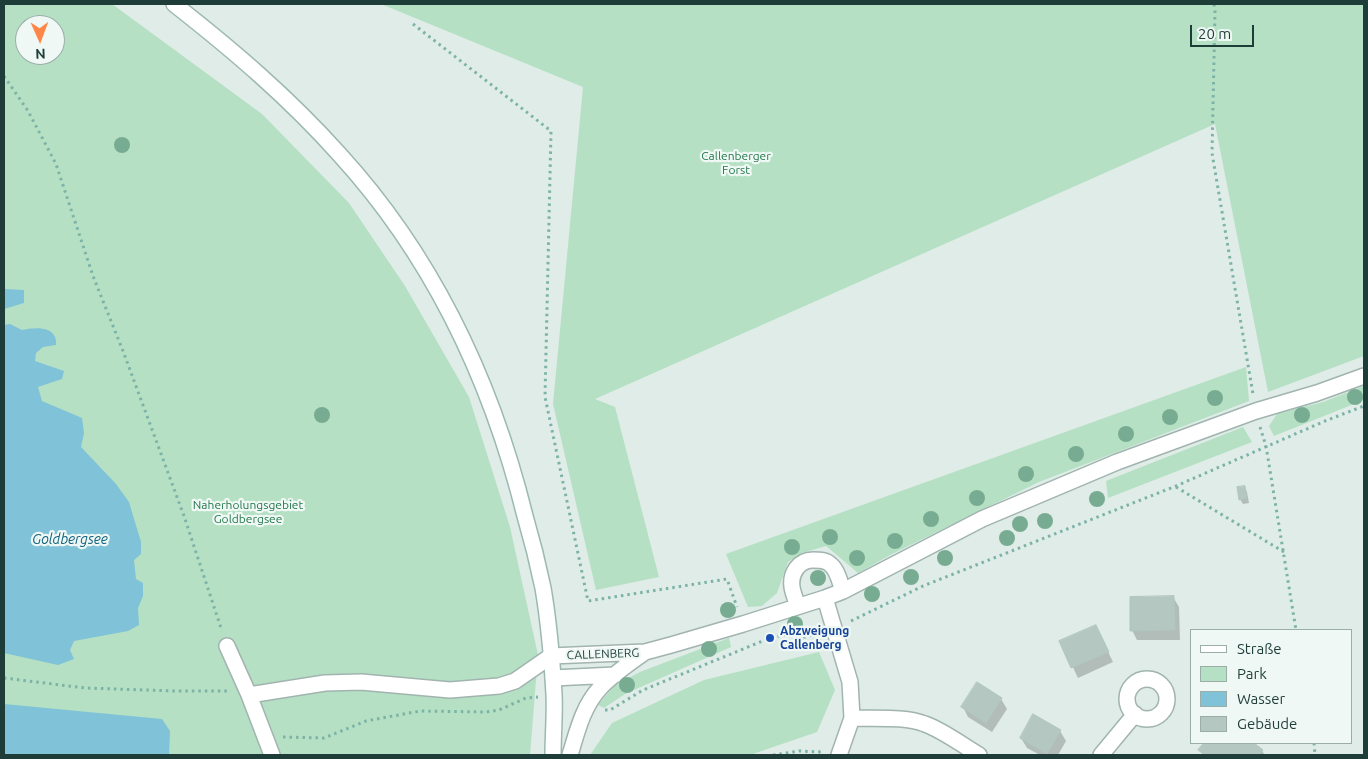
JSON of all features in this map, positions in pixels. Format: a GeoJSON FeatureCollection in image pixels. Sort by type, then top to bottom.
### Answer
{"type":"FeatureCollection","features":[{"type":"Feature","properties":{"kind":"street"},"geometry":{"type":"LineString","coordinates":[[174,4],[226,45],[287,99],[341,156],[387,211],[443,299],[471,356],[492,408],[508,454],[537,563],[543,590],[553,678],[553,755]]}},
{"type":"Feature","properties":{"kind":"street"},"geometry":{"type":"LineString","coordinates":[[645,652],[826,598],[982,519],[1117,462],[1256,411],[1317,393],[1364,376]]}},
{"type":"Feature","properties":{"kind":"street"},"geometry":{"type":"LineString","coordinates":[[798,606],[792,586],[792,578],[794,571],[800,564],[809,560],[822,560],[830,564],[834,569],[842,591]]}},
{"type":"Feature","properties":{"kind":"street"},"geometry":{"type":"LineString","coordinates":[[826,598],[850,682],[852,718],[840,754]]}},
{"type":"Feature","properties":{"kind":"street"},"geometry":{"type":"LineString","coordinates":[[227,646],[249,694],[272,755]]}},
{"type":"Feature","properties":{"kind":"street","name":"CALLENBERG"},"geometry":{"type":"LineString","coordinates":[[551,656],[645,652]]}},
{"type":"Feature","properties":{"kind":"street","name":"CALLENBERG"},"geometry":{"type":"LineString","coordinates":[[570,755],[579,724],[598,689],[645,652]]}},
{"type":"Feature","properties":{"kind":"street"},"geometry":{"type":"LineString","coordinates":[[249,694],[325,683],[361,682],[450,690],[499,686],[515,681],[551,656]]}},
{"type":"Feature","properties":{"kind":"street"},"geometry":{"type":"LineString","coordinates":[[553,678],[614,675]]}},
{"type":"Feature","properties":{"kind":"street"},"geometry":{"type":"LineString","coordinates":[[1101,755],[1135,714]]}},
{"type":"Feature","properties":{"kind":"street"},"geometry":{"type":"LineString","coordinates":[[852,718],[904,720],[924,723],[979,755]]}},
{"type":"Feature","properties":{"kind":"path"},"geometry":{"type":"LineString","coordinates":[[1214,4],[1212,153],[1256,411],[1266,446],[1296,629]]}},
{"type":"Feature","properties":{"kind":"path"},"geometry":{"type":"LineString","coordinates":[[413,24],[551,131],[545,397],[588,601],[727,579],[744,624]]}},
{"type":"Feature","properties":{"kind":"path"},"geometry":{"type":"LineString","coordinates":[[4,76],[28,111],[56,164],[93,276],[184,516],[227,646]]}},
{"type":"Feature","properties":{"kind":"path"},"geometry":{"type":"LineString","coordinates":[[589,704],[600,710],[610,710],[643,690],[770,638],[788,634],[804,637],[853,620],[923,586],[1176,486],[1324,421],[1364,406]]}},
{"type":"Feature","properties":{"kind":"path"},"geometry":{"type":"LineString","coordinates":[[1176,486],[1284,552]]}},
{"type":"Feature","properties":{"kind":"path"},"geometry":{"type":"LineString","coordinates":[[4,678],[85,688],[230,691],[249,694]]}},
{"type":"Feature","properties":{"kind":"path"},"geometry":{"type":"LineString","coordinates":[[267,741],[284,736],[324,738],[366,721],[420,711],[486,712],[498,710],[526,698],[554,696]]}},
{"type":"Feature","properties":{"kind":"path"},"geometry":{"type":"LineString","coordinates":[[774,755],[799,751],[840,754]]}},
{"type":"Feature","properties":{"kind":"green space","name":"Naherholungsgebiet Goldbergsee"},"geometry":{"type":"Polygon","coordinates":[[[4,4],[112,4],[262,114],[349,203],[405,286],[469,397],[510,527],[538,655],[530,755],[4,755],[4,4]]]}},
{"type":"Feature","properties":{"kind":"green space","name":"Callenberger Forst"},"geometry":{"type":"Polygon","coordinates":[[[381,4],[1364,4],[1364,356],[1268,392],[1215,124],[595,399],[615,407],[659,577],[596,590],[553,404],[583,87],[381,4]]]}},
{"type":"Feature","properties":{"kind":"green space"},"geometry":{"type":"Polygon","coordinates":[[[1246,367],[1249,401],[1039,482],[892,554],[858,573],[826,546],[802,553],[788,562],[777,593],[762,606],[748,607],[726,554],[1246,367]]]}},
{"type":"Feature","properties":{"kind":"green space"},"geometry":{"type":"Polygon","coordinates":[[[1364,386],[1364,400],[1274,436],[1269,426],[1277,414],[1323,402],[1364,386]]]}},
{"type":"Feature","properties":{"kind":"green space"},"geometry":{"type":"Polygon","coordinates":[[[1243,427],[1252,442],[1108,498],[1106,481],[1243,427]]]}},
{"type":"Feature","properties":{"kind":"green space"},"geometry":{"type":"Polygon","coordinates":[[[729,638],[731,647],[625,694],[604,708],[598,705],[615,685],[640,672],[729,638]]]}},
{"type":"Feature","properties":{"kind":"green space"},"geometry":{"type":"Polygon","coordinates":[[[819,652],[835,690],[817,732],[750,755],[590,755],[612,723],[704,680],[819,652]]]}},
{"type":"Feature","properties":{"kind":"water"},"geometry":{"type":"Polygon","coordinates":[[[4,289],[24,290],[24,303],[4,309],[4,289]]]}},
{"type":"Feature","properties":{"kind":"water","name":"Goldbergsee"},"geometry":{"type":"Polygon","coordinates":[[[10,324],[22,330],[35,328],[45,329],[53,333],[56,345],[43,347],[36,353],[35,361],[64,371],[62,379],[38,387],[42,401],[82,418],[84,433],[81,447],[116,484],[129,502],[141,542],[141,554],[134,560],[136,579],[143,583],[143,596],[138,608],[139,625],[128,631],[74,641],[70,650],[74,659],[58,665],[4,653],[4,325],[10,324]]]}},
{"type":"Feature","properties":{"kind":"water"},"geometry":{"type":"Polygon","coordinates":[[[4,704],[162,719],[170,731],[169,755],[4,755],[4,704]]]}},
{"type":"Feature","properties":{"kind":"building"},"geometry":{"type":"Polygon","coordinates":[[[1245,486],[1247,498],[1239,500],[1237,487],[1245,486]]]}},
{"type":"Feature","properties":{"kind":"building"},"geometry":{"type":"Polygon","coordinates":[[[1174,596],[1175,630],[1130,631],[1130,597],[1174,596]]]}},
{"type":"Feature","properties":{"kind":"building"},"geometry":{"type":"Polygon","coordinates":[[[1096,625],[1109,652],[1071,668],[1059,641],[1096,625]]]}},
{"type":"Feature","properties":{"kind":"building"},"geometry":{"type":"Polygon","coordinates":[[[977,682],[1002,698],[986,723],[961,707],[977,682]]]}},
{"type":"Feature","properties":{"kind":"building"},"geometry":{"type":"Polygon","coordinates":[[[1033,714],[1061,730],[1047,754],[1020,738],[1033,714]]]}},
{"type":"Feature","properties":{"kind":"building"},"geometry":{"type":"Polygon","coordinates":[[[1203,744],[1255,744],[1263,750],[1259,755],[1205,755],[1198,750],[1203,744]]]}},
{"type":"Feature","properties":{"kind":"place","name":"Abzweigung Callenberg"},"geometry":{"type":"Point","coordinates":[770,638]}}]}
